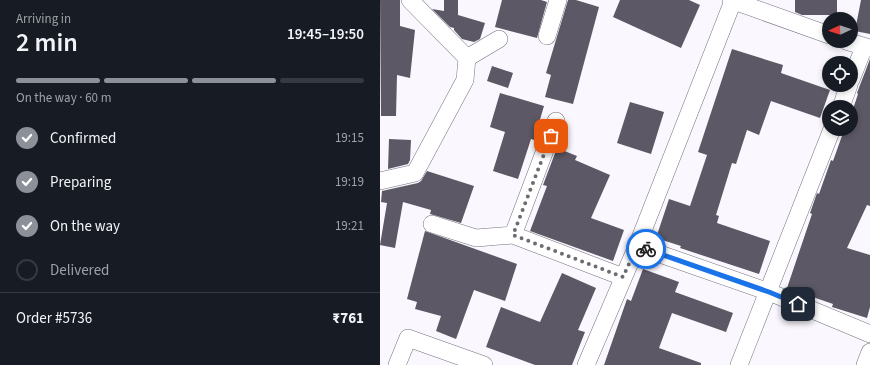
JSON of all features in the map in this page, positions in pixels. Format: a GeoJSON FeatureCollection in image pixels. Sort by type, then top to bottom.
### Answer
{"type":"FeatureCollection","features":[{"type":"Feature","properties":{"kind":"street"},"geometry":{"type":"LineString","coordinates":[[380,180],[416,173],[465,80],[467,58],[410,0]]}},
{"type":"Feature","properties":{"kind":"street"},"geometry":{"type":"LineString","coordinates":[[547,36],[558,0]]}},
{"type":"Feature","properties":{"kind":"street"},"geometry":{"type":"LineString","coordinates":[[586,365],[637,246],[732,1],[822,33]]}},
{"type":"Feature","properties":{"kind":"street"},"geometry":{"type":"LineString","coordinates":[[467,58],[499,39]]}},
{"type":"Feature","properties":{"kind":"street"},"geometry":{"type":"LineString","coordinates":[[858,66],[867,48]]}},
{"type":"Feature","properties":{"kind":"street"},"geometry":{"type":"LineString","coordinates":[[513,235],[556,121]]}},
{"type":"Feature","properties":{"kind":"street"},"geometry":{"type":"LineString","coordinates":[[739,365],[829,136]]}},
{"type":"Feature","properties":{"kind":"street"},"geometry":{"type":"LineString","coordinates":[[432,224],[476,238],[513,235],[623,277]]}},
{"type":"Feature","properties":{"kind":"street"},"geometry":{"type":"LineString","coordinates":[[637,246],[769,292],[870,334]]}},
{"type":"Feature","properties":{"kind":"street"},"geometry":{"type":"LineString","coordinates":[[397,365],[408,338],[484,365]]}},
{"type":"Feature","properties":{"kind":"street"},"geometry":{"type":"LineString","coordinates":[[865,365],[870,352]]}},
{"type":"Feature","properties":{"kind":"building"},"geometry":{"type":"Polygon","coordinates":[[[380,0],[400,0],[400,26],[415,30],[410,78],[397,75],[396,116],[381,116],[380,0]]]}},
{"type":"Feature","properties":{"kind":"building"},"geometry":{"type":"Polygon","coordinates":[[[444,0],[458,0],[458,15],[485,23],[480,39],[474,42],[462,39],[454,28],[450,27],[432,9],[444,11],[444,0]]]}},
{"type":"Feature","properties":{"kind":"building"},"geometry":{"type":"Polygon","coordinates":[[[502,0],[541,0],[547,2],[537,38],[495,27],[502,0]]]}},
{"type":"Feature","properties":{"kind":"building"},"geometry":{"type":"Polygon","coordinates":[[[568,0],[576,0],[599,7],[573,104],[545,97],[551,75],[546,73],[568,0]]]}},
{"type":"Feature","properties":{"kind":"building"},"geometry":{"type":"Polygon","coordinates":[[[620,0],[689,0],[700,5],[681,48],[613,17],[620,0]]]}},
{"type":"Feature","properties":{"kind":"building"},"geometry":{"type":"Polygon","coordinates":[[[795,0],[837,0],[837,12],[822,12],[822,15],[802,15],[795,12],[795,0]]]}},
{"type":"Feature","properties":{"kind":"building"},"geometry":{"type":"Polygon","coordinates":[[[861,0],[870,0],[870,34],[858,32],[858,16],[861,0]]]}},
{"type":"Feature","properties":{"kind":"building"},"geometry":{"type":"Polygon","coordinates":[[[732,49],[783,65],[781,73],[822,87],[822,92],[829,92],[826,100],[822,100],[822,112],[820,118],[771,101],[759,135],[747,130],[736,164],[732,163],[716,215],[719,216],[717,223],[770,241],[759,274],[680,248],[681,246],[656,238],[669,199],[690,206],[707,155],[698,152],[732,49]]]}},
{"type":"Feature","properties":{"kind":"building"},"geometry":{"type":"Polygon","coordinates":[[[870,59],[870,206],[867,205],[847,248],[870,255],[870,307],[867,318],[832,307],[833,304],[787,288],[812,214],[810,213],[817,193],[819,194],[831,160],[833,161],[842,136],[858,136],[858,100],[856,100],[858,90],[870,59]]]}},
{"type":"Feature","properties":{"kind":"building"},"geometry":{"type":"Polygon","coordinates":[[[492,66],[513,73],[508,88],[487,81],[492,66]]]}},
{"type":"Feature","properties":{"kind":"building"},"geometry":{"type":"Polygon","coordinates":[[[500,93],[544,106],[534,140],[531,139],[518,179],[493,171],[505,132],[490,127],[500,93]]]}},
{"type":"Feature","properties":{"kind":"building"},"geometry":{"type":"Polygon","coordinates":[[[630,102],[664,112],[651,154],[617,143],[630,102]]]}},
{"type":"Feature","properties":{"kind":"building"},"geometry":{"type":"Polygon","coordinates":[[[389,139],[411,140],[410,160],[408,164],[388,169],[389,139]]]}},
{"type":"Feature","properties":{"kind":"building"},"geometry":{"type":"Polygon","coordinates":[[[557,148],[577,156],[575,160],[610,175],[591,218],[624,230],[613,261],[530,231],[547,186],[543,185],[557,148]]]}},
{"type":"Feature","properties":{"kind":"building"},"geometry":{"type":"Polygon","coordinates":[[[427,171],[474,186],[461,223],[430,214],[431,210],[403,202],[395,248],[380,245],[387,203],[381,202],[382,191],[418,183],[427,171]]]}},
{"type":"Feature","properties":{"kind":"building"},"geometry":{"type":"Polygon","coordinates":[[[425,231],[517,264],[505,301],[474,290],[456,339],[436,331],[441,316],[415,309],[417,302],[407,299],[425,231]]]}},
{"type":"Feature","properties":{"kind":"building"},"geometry":{"type":"Polygon","coordinates":[[[643,269],[679,282],[675,292],[733,313],[726,332],[672,313],[659,348],[701,363],[701,365],[604,365],[627,299],[631,301],[643,269]]]}},
{"type":"Feature","properties":{"kind":"building"},"geometry":{"type":"Polygon","coordinates":[[[562,273],[596,288],[578,330],[585,332],[572,365],[535,365],[486,347],[501,307],[540,322],[562,273]]]}},
{"type":"Feature","properties":{"kind":"way so far"},"geometry":{"type":"LineString","coordinates":[[551,136],[513,235],[623,277],[637,246],[646,249]]}},
{"type":"Feature","properties":{"kind":"route"},"geometry":{"type":"LineString","coordinates":[[646,249],[769,292],[798,304]]}}]}
